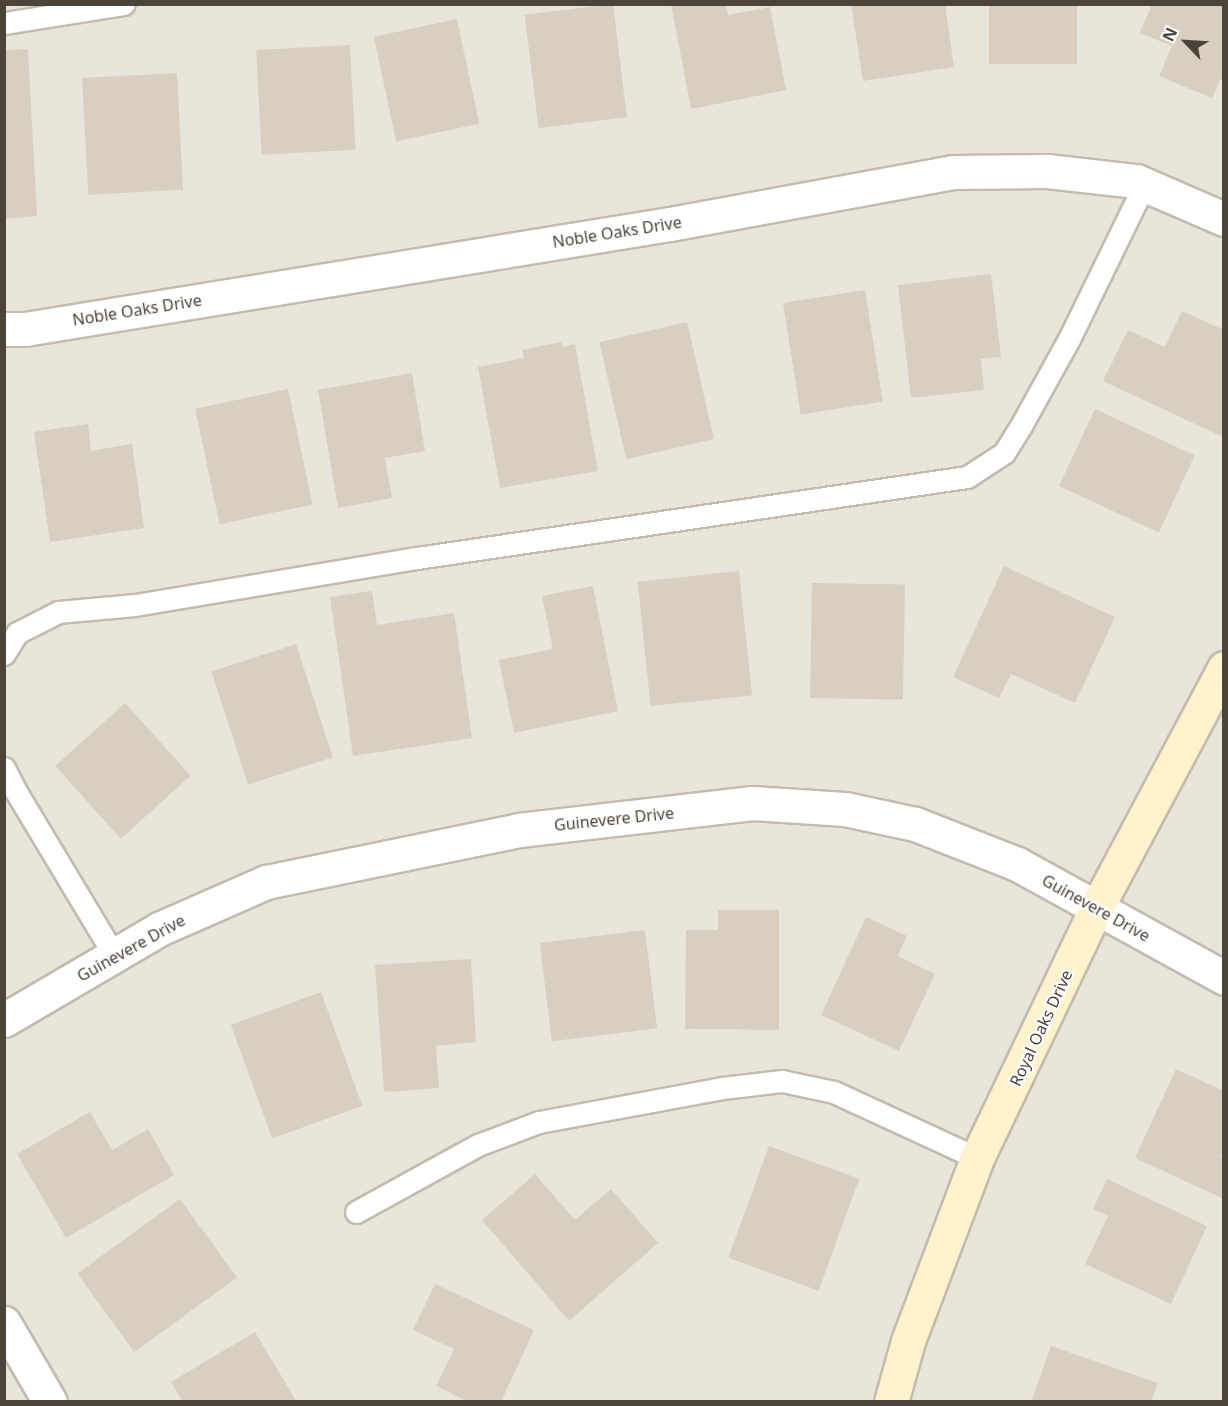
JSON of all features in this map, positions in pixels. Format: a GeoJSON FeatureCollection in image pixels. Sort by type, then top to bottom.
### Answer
{"type":"FeatureCollection","features":[{"type":"Feature","properties":{"kind":"street","name":"Noble Oaks Drive"},"geometry":{"type":"LineString","coordinates":[[4,329],[36,327],[635,230],[953,172],[1047,171],[1136,181],[1224,219]]}},
{"type":"Feature","properties":{"kind":"street","name":"Royal Oaks Drive"},"geometry":{"type":"LineString","coordinates":[[891,1401],[908,1341],[977,1158],[1096,909],[1224,668]]}},
{"type":"Feature","properties":{"kind":"street","name":"Guinevere Drive"},"geometry":{"type":"LineString","coordinates":[[4,1020],[159,929],[266,882],[519,830],[752,803],[845,809],[915,824],[1017,864],[1224,978]]}},
{"type":"Feature","properties":{"kind":"street"},"geometry":{"type":"LineString","coordinates":[[4,1323],[50,1401]]}},
{"type":"Feature","properties":{"kind":"lane"},"geometry":{"type":"LineString","coordinates":[[4,23],[124,4]]}},
{"type":"Feature","properties":{"kind":"lane"},"geometry":{"type":"LineString","coordinates":[[4,654],[17,633],[58,612],[135,605],[417,558],[968,477],[1004,453],[1070,337],[1144,185]]}},
{"type":"Feature","properties":{"kind":"lane"},"geometry":{"type":"LineString","coordinates":[[4,768],[114,955]]}},
{"type":"Feature","properties":{"kind":"lane"},"geometry":{"type":"LineString","coordinates":[[356,1212],[478,1145],[539,1122],[723,1088],[782,1081],[834,1092],[977,1158]]}},
{"type":"Feature","properties":{"kind":"shaded area"},"geometry":{"type":"Polygon","coordinates":[[[5,5],[1223,5],[1223,1401],[5,1401],[5,5]]]}},
{"type":"Feature","properties":{"kind":"building"},"geometry":{"type":"Polygon","coordinates":[[[613,4],[627,117],[539,128],[525,15],[613,4]]]}},
{"type":"Feature","properties":{"kind":"building"},"geometry":{"type":"Polygon","coordinates":[[[671,4],[726,4],[728,15],[770,7],[786,90],[691,109],[671,4]]]}},
{"type":"Feature","properties":{"kind":"building"},"geometry":{"type":"Polygon","coordinates":[[[851,4],[945,4],[954,67],[863,81],[851,4]]]}},
{"type":"Feature","properties":{"kind":"building"},"geometry":{"type":"Polygon","coordinates":[[[989,4],[1077,4],[1077,64],[989,64],[989,4]]]}},
{"type":"Feature","properties":{"kind":"building"},"geometry":{"type":"Polygon","coordinates":[[[1152,4],[1224,4],[1224,80],[1220,79],[1212,98],[1159,76],[1172,46],[1140,33],[1152,4]]]}},
{"type":"Feature","properties":{"kind":"building"},"geometry":{"type":"Polygon","coordinates":[[[457,19],[479,124],[396,141],[374,37],[457,19]]]}},
{"type":"Feature","properties":{"kind":"building"},"geometry":{"type":"Polygon","coordinates":[[[350,45],[355,150],[262,155],[256,50],[350,45]]]}},
{"type":"Feature","properties":{"kind":"building"},"geometry":{"type":"Polygon","coordinates":[[[28,49],[37,216],[4,219],[4,50],[28,49]]]}},
{"type":"Feature","properties":{"kind":"building"},"geometry":{"type":"Polygon","coordinates":[[[177,73],[183,190],[88,195],[82,78],[177,73]]]}},
{"type":"Feature","properties":{"kind":"building"},"geometry":{"type":"Polygon","coordinates":[[[991,274],[1001,357],[981,359],[984,390],[911,398],[898,285],[991,274]]]}},
{"type":"Feature","properties":{"kind":"building"},"geometry":{"type":"Polygon","coordinates":[[[865,290],[883,402],[801,415],[783,303],[865,290]]]}},
{"type":"Feature","properties":{"kind":"building"},"geometry":{"type":"Polygon","coordinates":[[[1182,311],[1224,330],[1224,431],[1221,436],[1103,381],[1128,330],[1165,347],[1182,311]]]}},
{"type":"Feature","properties":{"kind":"building"},"geometry":{"type":"Polygon","coordinates":[[[687,322],[714,439],[626,459],[599,342],[687,322]]]}},
{"type":"Feature","properties":{"kind":"building"},"geometry":{"type":"Polygon","coordinates":[[[561,342],[563,347],[575,344],[598,471],[500,488],[478,367],[524,358],[522,350],[561,342]]]}},
{"type":"Feature","properties":{"kind":"building"},"geometry":{"type":"Polygon","coordinates":[[[412,373],[425,451],[385,458],[392,498],[338,508],[318,390],[412,373]]]}},
{"type":"Feature","properties":{"kind":"building"},"geometry":{"type":"Polygon","coordinates":[[[288,389],[313,504],[220,524],[195,409],[288,389]]]}},
{"type":"Feature","properties":{"kind":"building"},"geometry":{"type":"Polygon","coordinates":[[[1095,409],[1195,455],[1159,533],[1059,486],[1095,409]]]}},
{"type":"Feature","properties":{"kind":"building"},"geometry":{"type":"Polygon","coordinates":[[[88,424],[91,451],[132,444],[144,528],[50,542],[34,432],[88,424]]]}},
{"type":"Feature","properties":{"kind":"building"},"geometry":{"type":"Polygon","coordinates":[[[1004,566],[1115,617],[1075,703],[1011,674],[999,698],[953,677],[1004,566]]]}},
{"type":"Feature","properties":{"kind":"building"},"geometry":{"type":"Polygon","coordinates":[[[739,571],[752,695],[651,706],[638,582],[739,571]]]}},
{"type":"Feature","properties":{"kind":"building"},"geometry":{"type":"Polygon","coordinates":[[[812,583],[905,585],[903,700],[810,698],[812,583]]]}},
{"type":"Feature","properties":{"kind":"building"},"geometry":{"type":"Polygon","coordinates":[[[593,586],[618,711],[514,733],[499,660],[553,649],[542,596],[593,586]]]}},
{"type":"Feature","properties":{"kind":"building"},"geometry":{"type":"Polygon","coordinates":[[[372,591],[377,625],[454,613],[472,738],[353,756],[330,597],[372,591]]]}},
{"type":"Feature","properties":{"kind":"building"},"geometry":{"type":"Polygon","coordinates":[[[296,644],[333,757],[248,785],[211,672],[296,644]]]}},
{"type":"Feature","properties":{"kind":"building"},"geometry":{"type":"Polygon","coordinates":[[[125,703],[191,776],[121,839],[55,766],[125,703]]]}},
{"type":"Feature","properties":{"kind":"building"},"geometry":{"type":"Polygon","coordinates":[[[718,910],[779,910],[779,1030],[685,1029],[686,930],[718,930],[718,910]]]}},
{"type":"Feature","properties":{"kind":"building"},"geometry":{"type":"Polygon","coordinates":[[[866,917],[907,936],[898,956],[935,974],[899,1051],[821,1015],[866,917]]]}},
{"type":"Feature","properties":{"kind":"building"},"geometry":{"type":"Polygon","coordinates":[[[645,930],[657,1028],[552,1041],[540,943],[645,930]]]}},
{"type":"Feature","properties":{"kind":"building"},"geometry":{"type":"Polygon","coordinates":[[[471,959],[476,1042],[436,1046],[439,1088],[384,1092],[375,965],[471,959]]]}},
{"type":"Feature","properties":{"kind":"building"},"geometry":{"type":"Polygon","coordinates":[[[321,992],[362,1106],[272,1139],[231,1025],[321,992]]]}},
{"type":"Feature","properties":{"kind":"building"},"geometry":{"type":"Polygon","coordinates":[[[1176,1069],[1224,1091],[1224,1148],[1220,1156],[1224,1158],[1224,1199],[1135,1158],[1176,1069]]]}},
{"type":"Feature","properties":{"kind":"building"},"geometry":{"type":"Polygon","coordinates":[[[90,1112],[112,1150],[148,1129],[174,1175],[66,1238],[17,1154],[90,1112]]]}},
{"type":"Feature","properties":{"kind":"building"},"geometry":{"type":"Polygon","coordinates":[[[769,1146],[859,1179],[819,1291],[728,1258],[769,1146]]]}},
{"type":"Feature","properties":{"kind":"building"},"geometry":{"type":"Polygon","coordinates":[[[535,1174],[575,1220],[611,1189],[658,1243],[569,1321],[482,1220],[535,1174]]]}},
{"type":"Feature","properties":{"kind":"building"},"geometry":{"type":"Polygon","coordinates":[[[1107,1179],[1207,1226],[1171,1304],[1085,1264],[1108,1216],[1093,1209],[1107,1179]]]}},
{"type":"Feature","properties":{"kind":"building"},"geometry":{"type":"Polygon","coordinates":[[[180,1199],[237,1277],[134,1352],[77,1274],[180,1199]]]}},
{"type":"Feature","properties":{"kind":"building"},"geometry":{"type":"Polygon","coordinates":[[[435,1284],[534,1330],[501,1402],[469,1402],[436,1386],[454,1349],[413,1330],[435,1284]]]}},
{"type":"Feature","properties":{"kind":"building"},"geometry":{"type":"Polygon","coordinates":[[[255,1332],[297,1402],[183,1402],[171,1382],[255,1332]]]}},
{"type":"Feature","properties":{"kind":"building"},"geometry":{"type":"Polygon","coordinates":[[[1051,1346],[1158,1383],[1151,1402],[1031,1402],[1051,1346]]]}}]}
